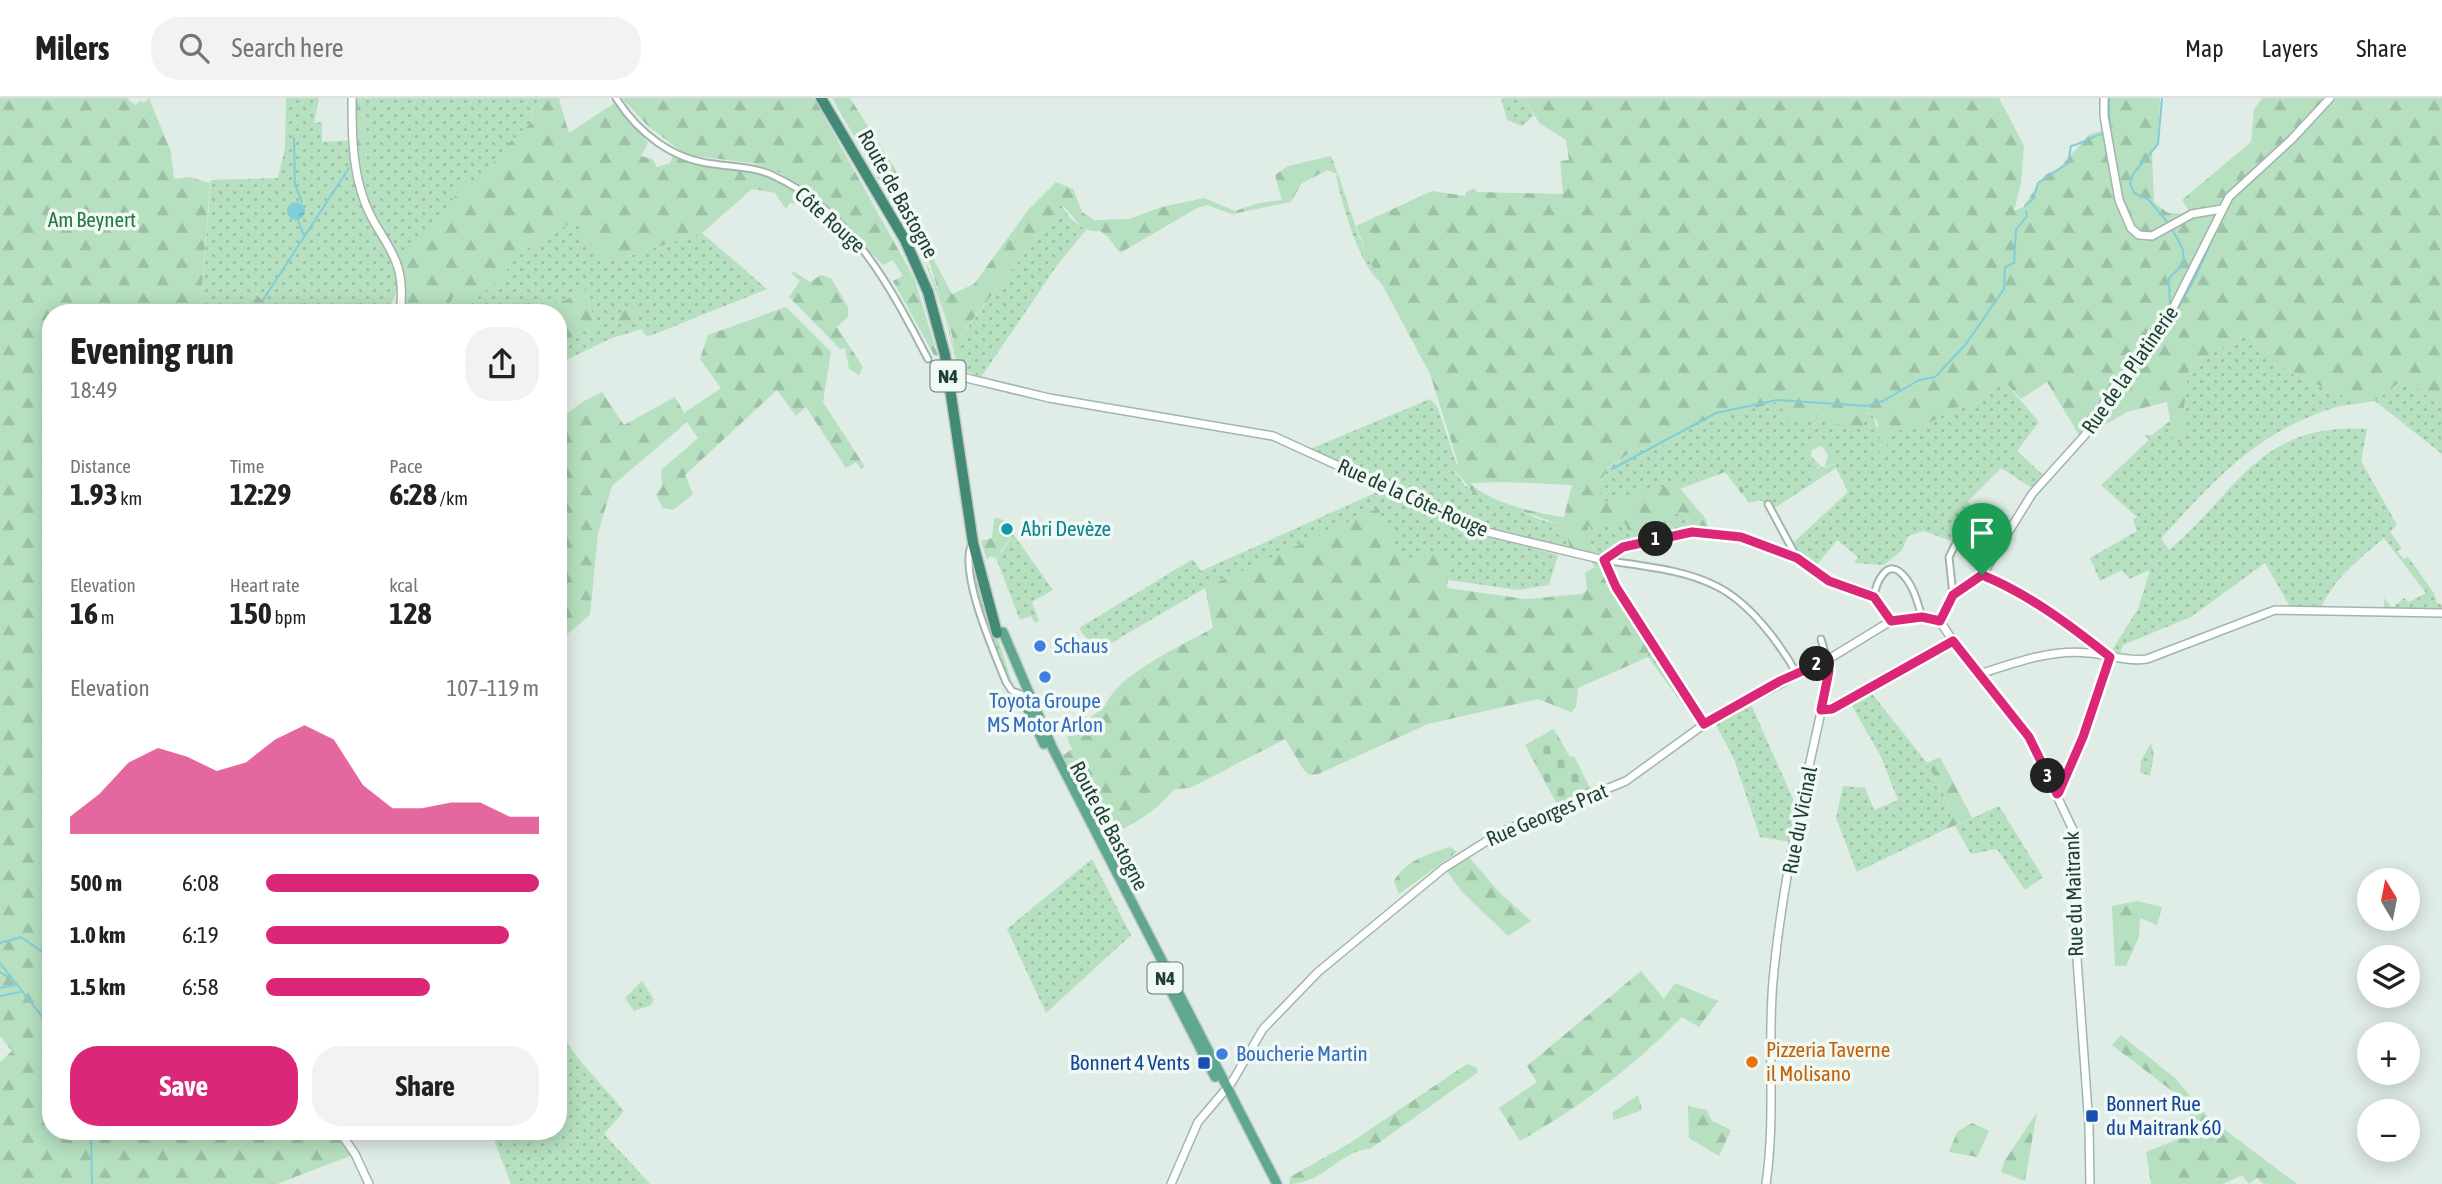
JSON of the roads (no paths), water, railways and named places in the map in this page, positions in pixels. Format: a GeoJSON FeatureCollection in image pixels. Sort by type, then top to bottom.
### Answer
{"type":"FeatureCollection","features":[{"type":"Feature","properties":{"kind":"highway","name":"Route de Bastogne"},"geometry":{"type":"LineString","coordinates":[[821,98],[905,240],[928,292],[947,369],[972,544],[1000,632]]}},
{"type":"Feature","properties":{"kind":"highway","name":"Route de Bastogne"},"geometry":{"type":"LineString","coordinates":[[827,98],[922,263],[943,320],[954,375],[978,542],[1000,632]]}},
{"type":"Feature","properties":{"kind":"main road","name":"Route de Bastogne"},"geometry":{"type":"LineString","coordinates":[[1000,632],[1021,694],[1277,1184]]}},
{"type":"Feature","properties":{"kind":"main road","name":"Route de Bastogne"},"geometry":{"type":"LineString","coordinates":[[1000,632],[1052,747],[1226,1090],[1270,1184]]}},
{"type":"Feature","properties":{"kind":"street"},"geometry":{"type":"LineString","coordinates":[[352,98],[355,158],[360,191],[396,259],[401,288],[400,304]]}},
{"type":"Feature","properties":{"kind":"street","name":"Côte Rouge"},"geometry":{"type":"LineString","coordinates":[[617,98],[645,132],[674,154],[691,161],[748,167],[769,174],[814,201],[878,266],[928,359]]}},
{"type":"Feature","properties":{"kind":"street"},"geometry":{"type":"LineString","coordinates":[[2104,98],[2104,117],[2119,200],[2131,228],[2138,235],[2152,236],[2192,214],[2222,209]]}},
{"type":"Feature","properties":{"kind":"street","name":"Rue de la Platinerie"},"geometry":{"type":"LineString","coordinates":[[1940,621],[1953,595],[1982,575],[2032,494],[2085,435],[2113,388],[2163,328],[2229,197],[2291,141],[2330,98]]}},
{"type":"Feature","properties":{"kind":"street","name":"Rue de la Côte-Rouge"},"geometry":{"type":"LineString","coordinates":[[954,375],[1049,398],[1273,436],[1479,530],[1604,560]]}},
{"type":"Feature","properties":{"kind":"street"},"geometry":{"type":"LineString","coordinates":[[1768,504],[1797,558]]}},
{"type":"Feature","properties":{"kind":"street"},"geometry":{"type":"LineString","coordinates":[[1604,560],[1623,547],[1692,532],[1741,537],[1797,558],[1829,581],[1874,597],[1891,621]]}},
{"type":"Feature","properties":{"kind":"street"},"geometry":{"type":"LineString","coordinates":[[1953,595],[1949,557],[1953,542],[1960,534],[1972,532],[2001,543]]}},
{"type":"Feature","properties":{"kind":"street"},"geometry":{"type":"LineString","coordinates":[[972,544],[969,560],[978,609],[1006,682],[1012,691],[1021,694]]}},
{"type":"Feature","properties":{"kind":"street"},"geometry":{"type":"LineString","coordinates":[[1604,560],[1686,576],[1723,590],[1770,636],[1797,674]]}},
{"type":"Feature","properties":{"kind":"street"},"geometry":{"type":"LineString","coordinates":[[1604,560],[1616,587],[1704,724]]}},
{"type":"Feature","properties":{"kind":"street"},"geometry":{"type":"LineString","coordinates":[[1874,597],[1878,577],[1882,573],[1895,571],[1902,574],[1915,595],[1922,617],[1940,621]]}},
{"type":"Feature","properties":{"kind":"street"},"geometry":{"type":"LineString","coordinates":[[1982,575],[2012,587],[2110,657]]}},
{"type":"Feature","properties":{"kind":"street"},"geometry":{"type":"LineString","coordinates":[[1980,674],[2059,654],[2087,652],[2134,661],[2147,659],[2275,610],[2442,613]]}},
{"type":"Feature","properties":{"kind":"street","name":"Rue Georges Prat"},"geometry":{"type":"LineString","coordinates":[[1171,1184],[1198,1122],[1226,1090],[1262,1030],[1298,991],[1444,868],[1501,832],[1626,781],[1704,724],[1827,660],[1891,621],[1922,617]]}},
{"type":"Feature","properties":{"kind":"street","name":"Rue du Maitrank"},"geometry":{"type":"LineString","coordinates":[[1940,621],[2029,737],[2071,822],[2076,840],[2074,914],[2089,1114],[2090,1184]]}},
{"type":"Feature","properties":{"kind":"street"},"geometry":{"type":"LineString","coordinates":[[1821,639],[1827,660]]}},
{"type":"Feature","properties":{"kind":"street"},"geometry":{"type":"LineString","coordinates":[[1821,710],[1836,707],[1953,641]]}},
{"type":"Feature","properties":{"kind":"street"},"geometry":{"type":"LineString","coordinates":[[2057,794],[2083,737],[2110,657]]}},
{"type":"Feature","properties":{"kind":"street","name":"Rue du Vicinal"},"geometry":{"type":"LineString","coordinates":[[1766,1184],[1774,1117],[1773,982],[1792,857],[1829,671],[1827,660]]}},
{"type":"Feature","properties":{"kind":"street"},"geometry":{"type":"LineString","coordinates":[[345,1140],[369,1184]]}},
{"type":"Feature","properties":{"kind":"water"},"geometry":{"type":"Polygon","coordinates":[[[296,202],[302,205],[305,211],[302,217],[296,220],[290,217],[287,211],[290,205],[296,202]]]}},
{"type":"Feature","properties":{"kind":"waterway"},"geometry":{"type":"LineString","coordinates":[[2109,98],[2110,132]]}},
{"type":"Feature","properties":{"kind":"waterway"},"geometry":{"type":"LineString","coordinates":[[2162,98],[2158,144],[2133,174],[2130,184],[2134,193],[2148,199],[2169,224]]}},
{"type":"Feature","properties":{"kind":"waterway"},"geometry":{"type":"LineString","coordinates":[[2025,206],[2033,199],[2038,183],[2068,163],[2071,146],[2103,134]]}},
{"type":"Feature","properties":{"kind":"waterway"},"geometry":{"type":"LineString","coordinates":[[2252,181],[2299,137]]}},
{"type":"Feature","properties":{"kind":"waterway"},"geometry":{"type":"LineString","coordinates":[[294,138],[295,185],[302,202]]}},
{"type":"Feature","properties":{"kind":"waterway"},"geometry":{"type":"LineString","coordinates":[[263,300],[349,168]]}},
{"type":"Feature","properties":{"kind":"waterway"},"geometry":{"type":"LineString","coordinates":[[1612,469],[1716,413],[1777,400],[1867,406],[1883,401],[1919,380],[1935,377],[1966,344],[2004,289],[2005,267],[2014,263],[2016,230],[2027,216],[2026,211]]}},
{"type":"Feature","properties":{"kind":"waterway"},"geometry":{"type":"LineString","coordinates":[[298,220],[304,236]]}},
{"type":"Feature","properties":{"kind":"waterway"},"geometry":{"type":"LineString","coordinates":[[2170,309],[2169,278],[2184,264],[2183,250],[2172,229]]}},
{"type":"Feature","properties":{"kind":"waterway"},"geometry":{"type":"LineString","coordinates":[[2167,327],[2195,278],[2215,233]]}},
{"type":"Feature","properties":{"kind":"waterway"},"geometry":{"type":"LineString","coordinates":[[2102,415],[2108,403]]}},
{"type":"Feature","properties":{"kind":"waterway"},"geometry":{"type":"LineString","coordinates":[[0,943],[21,937],[42,952]]}},
{"type":"Feature","properties":{"kind":"waterway"},"geometry":{"type":"LineString","coordinates":[[0,963],[42,1017]]}},
{"type":"Feature","properties":{"kind":"waterway"},"geometry":{"type":"LineString","coordinates":[[0,972],[8,977]]}},
{"type":"Feature","properties":{"kind":"waterway"},"geometry":{"type":"LineString","coordinates":[[0,988],[16,985]]}},
{"type":"Feature","properties":{"kind":"waterway"},"geometry":{"type":"LineString","coordinates":[[0,996],[20,992]]}},
{"type":"Feature","properties":{"kind":"waterway"},"geometry":{"type":"LineString","coordinates":[[91,1140],[92,1184]]}},
{"type":"Feature","properties":{"kind":"place","name":"Abri Devèze"},"geometry":{"type":"Point","coordinates":[1007,529]}},
{"type":"Feature","properties":{"kind":"place","name":"Schaus"},"geometry":{"type":"Point","coordinates":[1040,646]}},
{"type":"Feature","properties":{"kind":"place","name":"Toyota Groupe MS Motor Arlon"},"geometry":{"type":"Point","coordinates":[1045,677]}},
{"type":"Feature","properties":{"kind":"place","name":"Boucherie Martin"},"geometry":{"type":"Point","coordinates":[1222,1054]}},
{"type":"Feature","properties":{"kind":"place","name":"Pizzeria Taverne il Molisano"},"geometry":{"type":"Point","coordinates":[1752,1062]}},
{"type":"Feature","properties":{"kind":"place","name":"Bonnert 4 Vents"},"geometry":{"type":"Point","coordinates":[1204,1063]}},
{"type":"Feature","properties":{"kind":"place","name":"Bonnert Rue du Maitrank 60"},"geometry":{"type":"Point","coordinates":[2092,1116]}},
{"type":"Feature","properties":{"kind":"park label","name":"Am Beynert"},"geometry":{"type":"Point","coordinates":[92,220]}}]}
